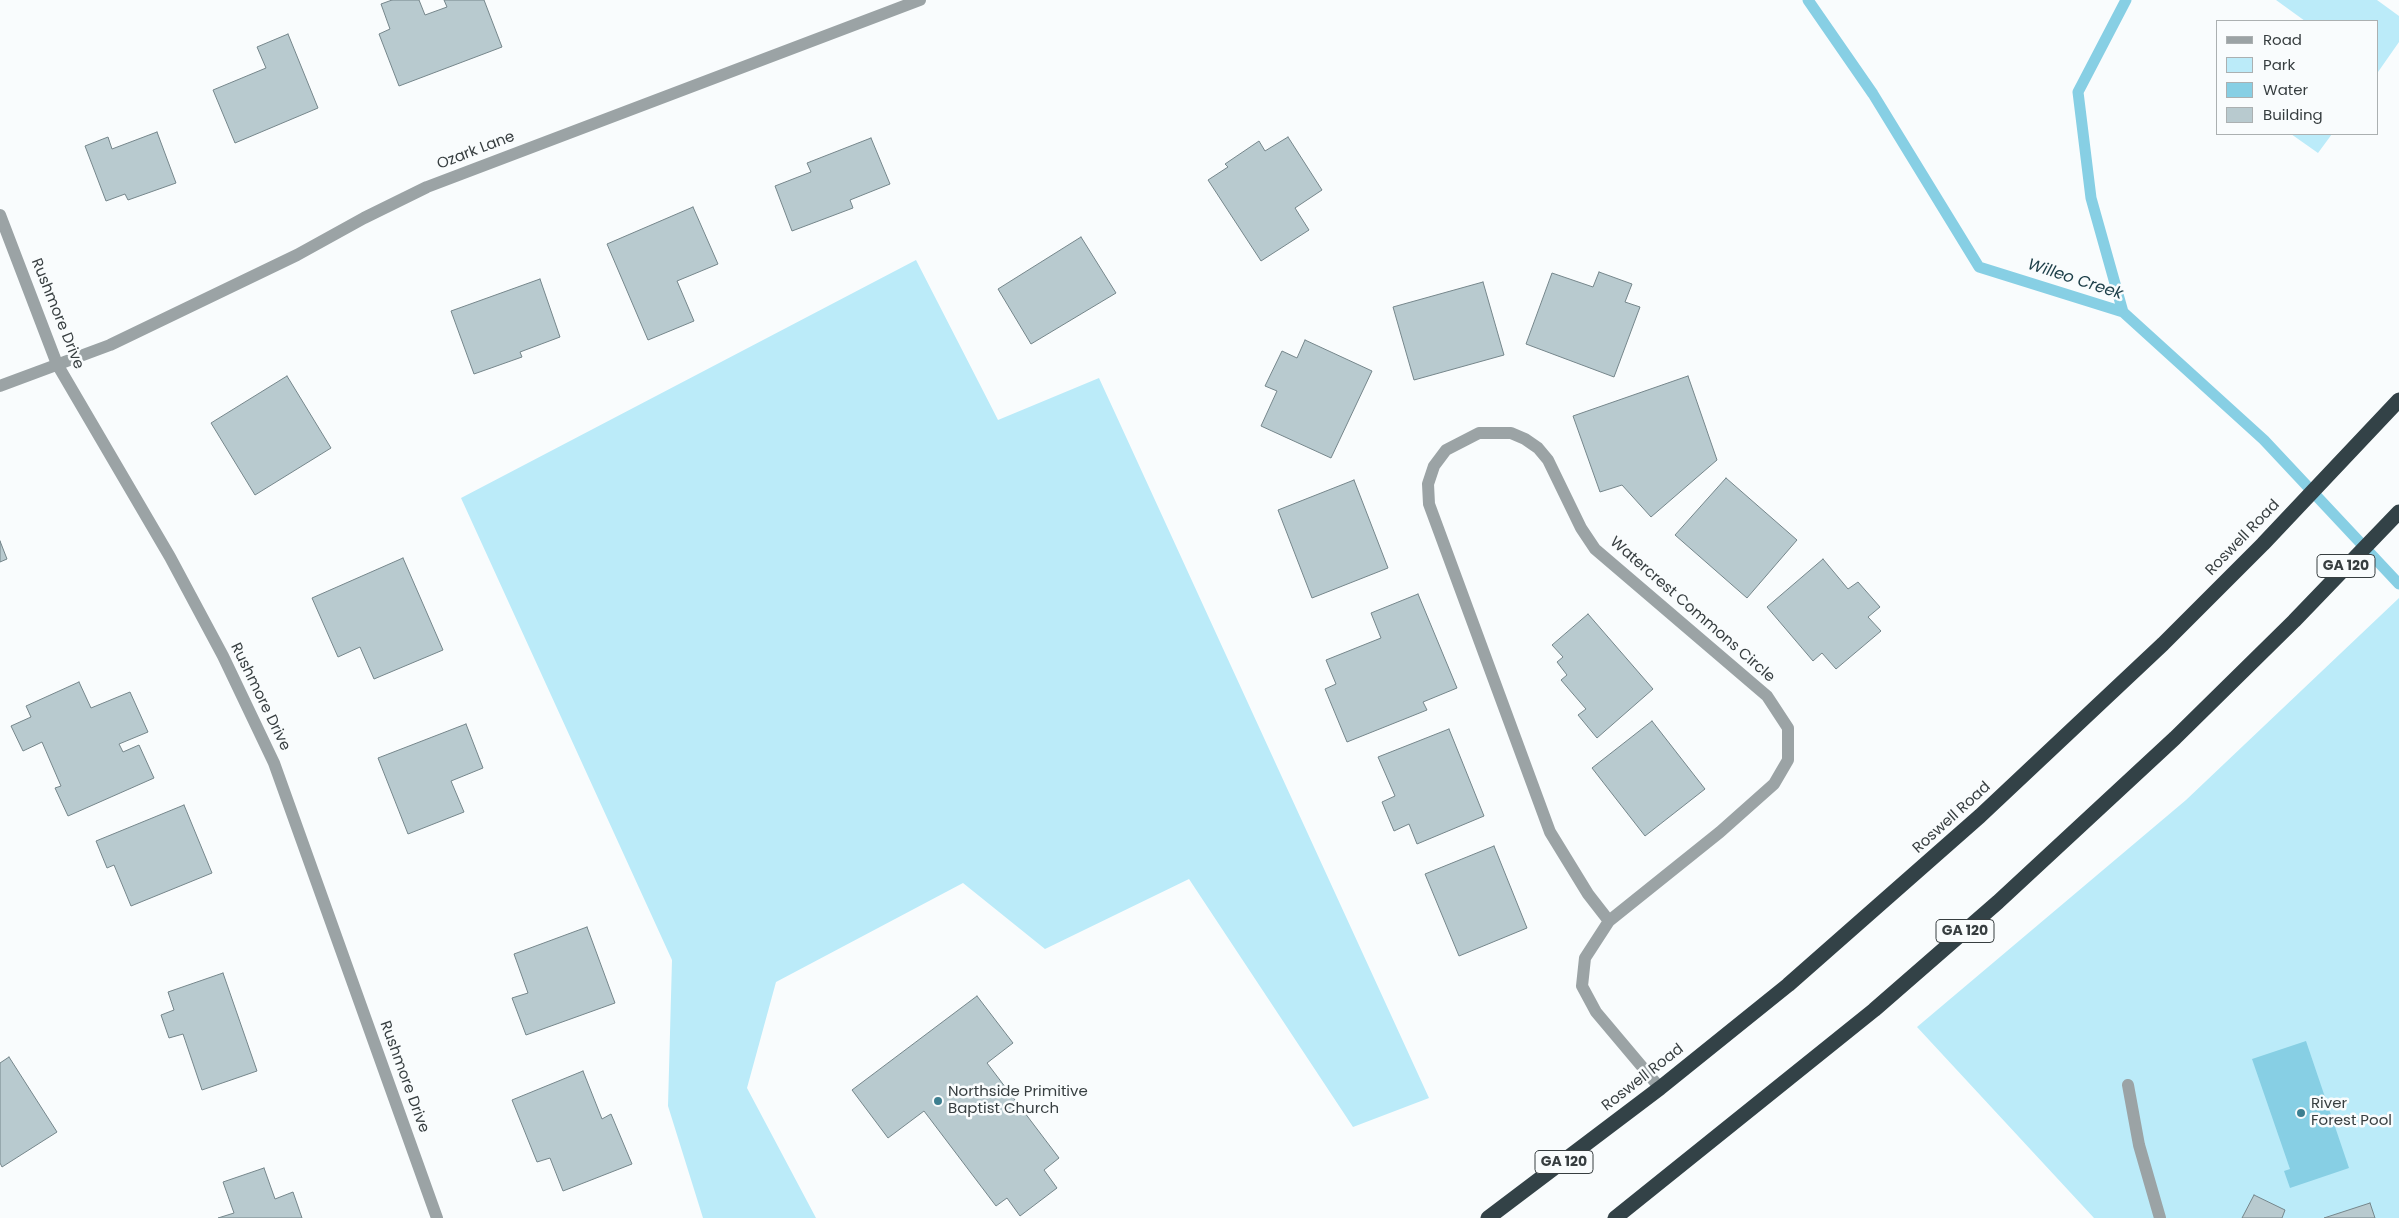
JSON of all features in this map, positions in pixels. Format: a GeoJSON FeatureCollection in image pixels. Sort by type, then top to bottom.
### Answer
{"type":"FeatureCollection","features":[{"type":"Feature","properties":{"kind":"highway","name":"Roswell Road"},"geometry":{"type":"LineString","coordinates":[[1488,1218],[1660,1088],[1788,985],[1980,816],[2163,644],[2263,544],[2399,400]]}},
{"type":"Feature","properties":{"kind":"highway","name":"GA 120"},"geometry":{"type":"LineString","coordinates":[[1615,1218],[1874,1010],[1998,902],[2168,745],[2294,621],[2399,512]]}},
{"type":"Feature","properties":{"kind":"street","name":"Ozark Lane"},"geometry":{"type":"LineString","coordinates":[[0,386],[128,337],[297,255],[364,218],[427,188],[920,0]]}},
{"type":"Feature","properties":{"kind":"street","name":"Rushmore Drive"},"geometry":{"type":"LineString","coordinates":[[0,215],[57,364],[170,557],[223,656],[274,763],[438,1218]]}},
{"type":"Feature","properties":{"kind":"street","name":"Watercrest Commons Circle"},"geometry":{"type":"LineString","coordinates":[[1609,921],[1588,894],[1550,832],[1429,504],[1428,484],[1434,466],[1446,450],[1478,433],[1511,433],[1525,439],[1538,448],[1548,460],[1581,528],[1595,549],[1767,696],[1788,728],[1788,760],[1774,784],[1720,832],[1609,921],[1585,958],[1582,986],[1596,1012],[1660,1088]]}},
{"type":"Feature","properties":{"kind":"street"},"geometry":{"type":"LineString","coordinates":[[2128,1085],[2139,1145],[2160,1218]]}},
{"type":"Feature","properties":{"kind":"green space"},"geometry":{"type":"Polygon","coordinates":[[[2276,0],[2377,0],[2399,16],[2399,42],[2379,71],[2379,20],[2304,20],[2276,0]]]}},
{"type":"Feature","properties":{"kind":"green space"},"geometry":{"type":"Polygon","coordinates":[[[2292,135],[2331,135],[2318,153],[2292,135]]]}},
{"type":"Feature","properties":{"kind":"green space"},"geometry":{"type":"Polygon","coordinates":[[[916,260],[998,420],[1099,378],[1429,1098],[1353,1127],[1189,879],[1045,949],[963,883],[776,982],[747,1088],[816,1218],[703,1218],[668,1106],[672,960],[461,498],[916,260]]]}},
{"type":"Feature","properties":{"kind":"green space"},"geometry":{"type":"Polygon","coordinates":[[[2399,598],[2399,1218],[2094,1218],[1917,1027],[2186,800],[2399,598]]]}},
{"type":"Feature","properties":{"kind":"water","name":"River Forest Pool"},"geometry":{"type":"Polygon","coordinates":[[[2306,1041],[2349,1168],[2290,1188],[2284,1171],[2290,1169],[2252,1059],[2306,1041]]]}},
{"type":"Feature","properties":{"kind":"building"},"geometry":{"type":"Polygon","coordinates":[[[392,0],[419,0],[425,15],[447,7],[444,0],[484,0],[502,47],[399,86],[379,34],[390,29],[381,4],[392,0]]]}},
{"type":"Feature","properties":{"kind":"building"},"geometry":{"type":"Polygon","coordinates":[[[288,34],[318,108],[235,143],[213,90],[266,68],[257,47],[288,34]]]}},
{"type":"Feature","properties":{"kind":"building"},"geometry":{"type":"Polygon","coordinates":[[[157,132],[176,183],[128,200],[125,194],[106,201],[85,146],[108,137],[112,149],[157,132]]]}},
{"type":"Feature","properties":{"kind":"building"},"geometry":{"type":"Polygon","coordinates":[[[1288,137],[1322,190],[1295,208],[1309,230],[1261,261],[1208,180],[1228,167],[1225,164],[1259,141],[1265,151],[1288,137]]]}},
{"type":"Feature","properties":{"kind":"building"},"geometry":{"type":"Polygon","coordinates":[[[871,138],[890,184],[850,200],[853,208],[792,231],[775,186],[811,172],[807,163],[871,138]]]}},
{"type":"Feature","properties":{"kind":"building"},"geometry":{"type":"Polygon","coordinates":[[[693,207],[718,264],[677,281],[694,321],[648,340],[607,244],[693,207]]]}},
{"type":"Feature","properties":{"kind":"building"},"geometry":{"type":"Polygon","coordinates":[[[1081,237],[1116,293],[1031,344],[998,289],[1081,237]]]}},
{"type":"Feature","properties":{"kind":"building"},"geometry":{"type":"Polygon","coordinates":[[[1599,272],[1632,284],[1625,302],[1640,307],[1614,377],[1526,344],[1552,273],[1593,287],[1599,272]]]}},
{"type":"Feature","properties":{"kind":"building"},"geometry":{"type":"Polygon","coordinates":[[[540,279],[560,337],[520,352],[522,357],[474,374],[451,311],[540,279]]]}},
{"type":"Feature","properties":{"kind":"building"},"geometry":{"type":"Polygon","coordinates":[[[1483,282],[1504,355],[1414,380],[1393,307],[1483,282]]]}},
{"type":"Feature","properties":{"kind":"building"},"geometry":{"type":"Polygon","coordinates":[[[1305,340],[1372,371],[1331,458],[1261,426],[1277,391],[1265,386],[1282,351],[1297,358],[1305,340]]]}},
{"type":"Feature","properties":{"kind":"building"},"geometry":{"type":"Polygon","coordinates":[[[287,376],[331,448],[255,495],[211,423],[287,376]]]}},
{"type":"Feature","properties":{"kind":"building"},"geometry":{"type":"Polygon","coordinates":[[[1688,376],[1717,460],[1651,517],[1622,485],[1600,492],[1573,416],[1688,376]]]}},
{"type":"Feature","properties":{"kind":"building"},"geometry":{"type":"Polygon","coordinates":[[[1726,478],[1797,540],[1747,598],[1675,535],[1726,478]]]}},
{"type":"Feature","properties":{"kind":"building"},"geometry":{"type":"Polygon","coordinates":[[[1354,480],[1388,568],[1312,598],[1278,510],[1354,480]]]}},
{"type":"Feature","properties":{"kind":"building"},"geometry":{"type":"Polygon","coordinates":[[[0,541],[7,559],[0,562],[0,541]]]}},
{"type":"Feature","properties":{"kind":"building"},"geometry":{"type":"Polygon","coordinates":[[[403,558],[443,650],[374,679],[360,647],[338,657],[312,598],[403,558]]]}},
{"type":"Feature","properties":{"kind":"building"},"geometry":{"type":"Polygon","coordinates":[[[1823,559],[1848,589],[1858,582],[1880,607],[1868,617],[1881,631],[1836,669],[1822,653],[1813,661],[1767,607],[1823,559]]]}},
{"type":"Feature","properties":{"kind":"building"},"geometry":{"type":"Polygon","coordinates":[[[1418,594],[1457,688],[1423,702],[1427,710],[1347,742],[1325,689],[1336,684],[1326,660],[1381,638],[1371,613],[1418,594]]]}},
{"type":"Feature","properties":{"kind":"building"},"geometry":{"type":"Polygon","coordinates":[[[1588,614],[1653,689],[1597,738],[1578,715],[1586,709],[1561,680],[1567,675],[1557,662],[1563,657],[1552,645],[1588,614]]]}},
{"type":"Feature","properties":{"kind":"building"},"geometry":{"type":"Polygon","coordinates":[[[79,682],[91,708],[130,692],[148,732],[119,744],[123,752],[139,745],[154,778],[68,816],[55,788],[61,786],[42,742],[23,751],[11,726],[31,717],[26,706],[79,682]]]}},
{"type":"Feature","properties":{"kind":"building"},"geometry":{"type":"Polygon","coordinates":[[[1652,721],[1705,789],[1645,836],[1592,768],[1652,721]]]}},
{"type":"Feature","properties":{"kind":"building"},"geometry":{"type":"Polygon","coordinates":[[[466,724],[483,768],[451,781],[464,812],[408,834],[378,758],[466,724]]]}},
{"type":"Feature","properties":{"kind":"building"},"geometry":{"type":"Polygon","coordinates":[[[1449,729],[1484,816],[1417,844],[1409,824],[1394,831],[1382,802],[1395,796],[1378,757],[1449,729]]]}},
{"type":"Feature","properties":{"kind":"building"},"geometry":{"type":"Polygon","coordinates":[[[184,805],[212,873],[131,906],[114,865],[107,868],[96,841],[184,805]]]}},
{"type":"Feature","properties":{"kind":"building"},"geometry":{"type":"Polygon","coordinates":[[[1494,846],[1527,928],[1459,956],[1425,874],[1494,846]]]}},
{"type":"Feature","properties":{"kind":"building"},"geometry":{"type":"Polygon","coordinates":[[[587,927],[615,1003],[526,1035],[512,998],[528,993],[514,954],[587,927]]]}},
{"type":"Feature","properties":{"kind":"building"},"geometry":{"type":"Polygon","coordinates":[[[223,973],[257,1071],[202,1090],[183,1034],[169,1038],[161,1015],[174,1010],[168,992],[223,973]]]}},
{"type":"Feature","properties":{"kind":"building","name":"Northside Primitive Baptist Church"},"geometry":{"type":"Polygon","coordinates":[[[977,996],[1013,1043],[987,1063],[1059,1158],[1044,1170],[1057,1188],[1020,1216],[1007,1198],[996,1206],[924,1111],[888,1138],[852,1090],[977,996]]]}},
{"type":"Feature","properties":{"kind":"building"},"geometry":{"type":"Polygon","coordinates":[[[9,1057],[57,1132],[2,1167],[0,1163],[0,1063],[9,1057]]]}},
{"type":"Feature","properties":{"kind":"building"},"geometry":{"type":"Polygon","coordinates":[[[583,1071],[602,1119],[611,1114],[632,1164],[563,1191],[550,1158],[537,1162],[512,1100],[583,1071]]]}},
{"type":"Feature","properties":{"kind":"building"},"geometry":{"type":"Polygon","coordinates":[[[264,1168],[275,1199],[293,1192],[302,1218],[218,1218],[234,1213],[223,1182],[264,1168]]]}},
{"type":"Feature","properties":{"kind":"building"},"geometry":{"type":"Polygon","coordinates":[[[2254,1195],[2285,1210],[2282,1218],[2242,1218],[2254,1195]]]}},
{"type":"Feature","properties":{"kind":"building"},"geometry":{"type":"Polygon","coordinates":[[[2370,1203],[2375,1218],[2324,1218],[2370,1203]]]}},
{"type":"Feature","properties":{"kind":"waterway","name":"Willeo Creek"},"geometry":{"type":"LineString","coordinates":[[1808,0],[1873,94],[1979,267],[2123,312],[2264,440],[2399,584]]}},
{"type":"Feature","properties":{"kind":"waterway"},"geometry":{"type":"LineString","coordinates":[[2123,312],[2091,198],[2078,92],[2126,0]]}},
{"type":"Feature","properties":{"kind":"place","name":"Northside Primitive Baptist Church"},"geometry":{"type":"Point","coordinates":[938,1101]}},
{"type":"Feature","properties":{"kind":"place","name":"River Forest Pool"},"geometry":{"type":"Point","coordinates":[2301,1113]}}]}
